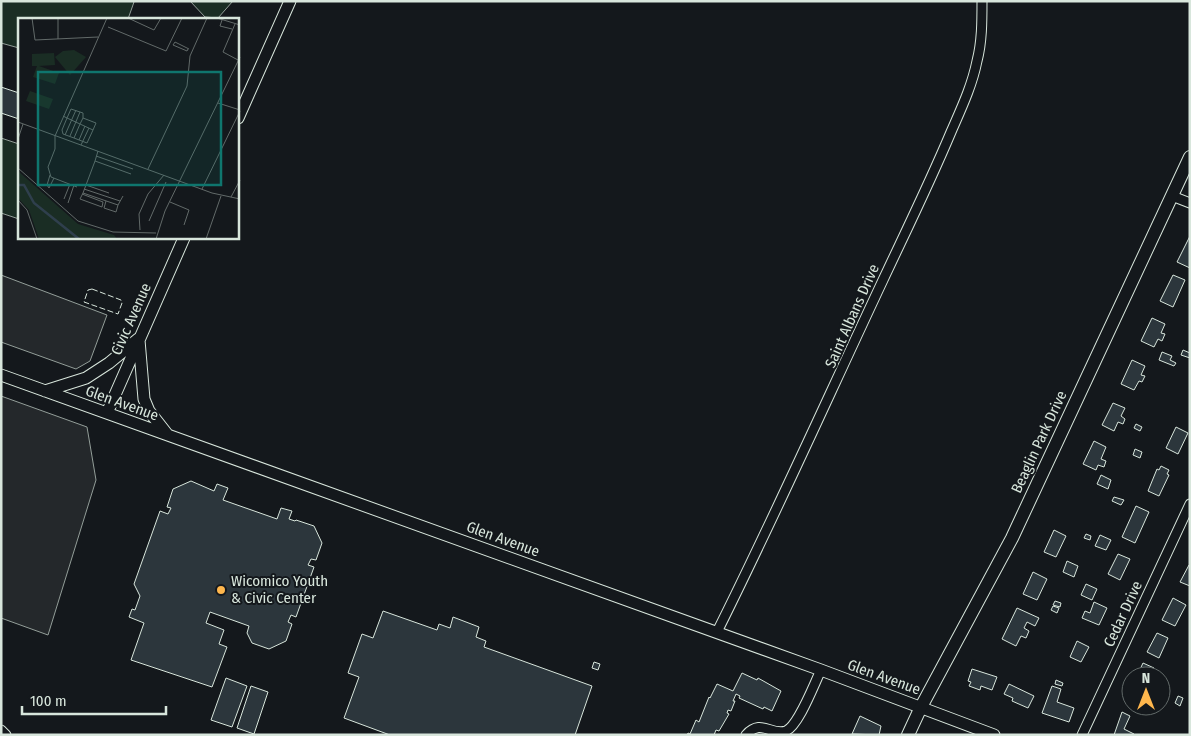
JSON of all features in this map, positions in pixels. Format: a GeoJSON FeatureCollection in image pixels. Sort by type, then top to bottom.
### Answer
{"type":"FeatureCollection","features":[{"type":"Feature","properties":{"kind":"main road","name":"Beaglin Park Drive"},"geometry":{"type":"LineString","coordinates":[[908,735],[921,707],[1012,538],[1190,157]]}},
{"type":"Feature","properties":{"kind":"street"},"geometry":{"type":"LineString","coordinates":[[239,116],[290,1]]}},
{"type":"Feature","properties":{"kind":"street","name":"Saint Albans Drive"},"geometry":{"type":"LineString","coordinates":[[717,632],[934,174],[966,98],[978,60],[981,38],[982,1]]}},
{"type":"Feature","properties":{"kind":"street"},"geometry":{"type":"LineString","coordinates":[[1172,196],[1190,203]]}},
{"type":"Feature","properties":{"kind":"street","name":"Civic Avenue"},"geometry":{"type":"LineString","coordinates":[[108,413],[184,239]]}},
{"type":"Feature","properties":{"kind":"street"},"geometry":{"type":"LineString","coordinates":[[45,391],[86,378],[109,363],[139,338]]}},
{"type":"Feature","properties":{"kind":"street"},"geometry":{"type":"LineString","coordinates":[[139,338],[144,399],[149,411],[168,435]]}},
{"type":"Feature","properties":{"kind":"street","name":"Glen Avenue"},"geometry":{"type":"LineString","coordinates":[[1,375],[717,632],[994,735]]}},
{"type":"Feature","properties":{"kind":"street","name":"Cedar Drive"},"geometry":{"type":"LineString","coordinates":[[1082,735],[1190,504]]}},
{"type":"Feature","properties":{"kind":"street"},"geometry":{"type":"LineString","coordinates":[[746,735],[751,729],[756,728],[778,734],[794,726],[821,670]]}},
{"type":"Feature","properties":{"kind":"street"},"geometry":{"type":"LineString","coordinates":[[1,730],[6,735]]}},
{"type":"Feature","properties":{"kind":"green space"},"geometry":{"type":"Polygon","coordinates":[[[1,1],[134,2],[128,18],[18,18],[18,48],[1,43],[1,1]]]}},
{"type":"Feature","properties":{"kind":"green space"},"geometry":{"type":"Polygon","coordinates":[[[190,1],[233,1],[218,18],[205,17],[190,1]]]}},
{"type":"Feature","properties":{"kind":"green space"},"geometry":{"type":"Polygon","coordinates":[[[1,138],[18,144],[18,219],[1,213],[1,138]]]}},
{"type":"Feature","properties":{"kind":"shaded area"},"geometry":{"type":"Polygon","coordinates":[[[1,275],[107,315],[90,361],[76,369],[1,342],[1,275]]]}},
{"type":"Feature","properties":{"kind":"shaded area"},"geometry":{"type":"Polygon","coordinates":[[[1,396],[87,427],[96,480],[48,635],[1,618],[1,396]]]}},
{"type":"Feature","properties":{"kind":"building"},"geometry":{"type":"Polygon","coordinates":[[[1,87],[18,93],[18,119],[1,113],[1,87]]]}},
{"type":"Feature","properties":{"kind":"building"},"geometry":{"type":"Polygon","coordinates":[[[1190,236],[1190,268],[1177,262],[1190,236]]]}},
{"type":"Feature","properties":{"kind":"building"},"geometry":{"type":"Polygon","coordinates":[[[1173,275],[1185,280],[1173,307],[1160,301],[1173,275]]]}},
{"type":"Feature","properties":{"kind":"building"},"geometry":{"type":"Polygon","coordinates":[[[1152,318],[1165,324],[1161,333],[1165,334],[1162,341],[1158,339],[1154,347],[1141,341],[1152,318]]]}},
{"type":"Feature","properties":{"kind":"building"},"geometry":{"type":"Polygon","coordinates":[[[1183,350],[1190,353],[1190,358],[1181,355],[1183,350]]]}},
{"type":"Feature","properties":{"kind":"building"},"geometry":{"type":"Polygon","coordinates":[[[1162,352],[1172,356],[1170,360],[1176,363],[1174,366],[1159,360],[1162,352]]]}},
{"type":"Feature","properties":{"kind":"building"},"geometry":{"type":"Polygon","coordinates":[[[1132,360],[1145,366],[1141,375],[1145,376],[1142,382],[1139,381],[1134,390],[1121,384],[1132,360]]]}},
{"type":"Feature","properties":{"kind":"building"},"geometry":{"type":"Polygon","coordinates":[[[1113,403],[1125,408],[1121,416],[1125,419],[1123,424],[1118,422],[1114,431],[1102,425],[1113,403]]]}},
{"type":"Feature","properties":{"kind":"building"},"geometry":{"type":"Polygon","coordinates":[[[1136,424],[1142,427],[1140,431],[1134,428],[1136,424]]]}},
{"type":"Feature","properties":{"kind":"building"},"geometry":{"type":"Polygon","coordinates":[[[1176,427],[1188,433],[1178,454],[1166,448],[1176,427]]]}},
{"type":"Feature","properties":{"kind":"building"},"geometry":{"type":"Polygon","coordinates":[[[1094,441],[1106,447],[1101,459],[1106,461],[1104,467],[1098,465],[1096,470],[1083,464],[1094,441]]]}},
{"type":"Feature","properties":{"kind":"building"},"geometry":{"type":"Polygon","coordinates":[[[1135,449],[1142,452],[1140,458],[1133,455],[1135,449]]]}},
{"type":"Feature","properties":{"kind":"building"},"geometry":{"type":"Polygon","coordinates":[[[1161,466],[1169,470],[1167,474],[1169,475],[1159,496],[1148,491],[1157,469],[1159,470],[1161,466]]]}},
{"type":"Feature","properties":{"kind":"building"},"geometry":{"type":"Polygon","coordinates":[[[1101,475],[1111,480],[1108,489],[1097,484],[1101,475]]]}},
{"type":"Feature","properties":{"kind":"building","name":"Wicomico Youth & Civic Center"},"geometry":{"type":"Polygon","coordinates":[[[191,481],[214,491],[217,484],[228,488],[223,500],[277,519],[281,508],[292,511],[289,519],[314,526],[322,543],[316,560],[311,559],[308,565],[314,567],[296,617],[291,615],[288,622],[292,624],[286,641],[269,649],[252,643],[247,633],[249,626],[210,612],[206,623],[224,630],[219,644],[227,647],[212,687],[131,660],[144,623],[129,617],[132,609],[135,610],[140,596],[134,584],[160,511],[168,514],[171,508],[167,507],[173,489],[191,481]]]}},
{"type":"Feature","properties":{"kind":"building"},"geometry":{"type":"Polygon","coordinates":[[[1114,497],[1124,500],[1121,505],[1112,501],[1114,497]]]}},
{"type":"Feature","properties":{"kind":"building"},"geometry":{"type":"Polygon","coordinates":[[[1136,506],[1149,512],[1135,543],[1122,537],[1136,506]]]}},
{"type":"Feature","properties":{"kind":"building"},"geometry":{"type":"Polygon","coordinates":[[[1054,530],[1066,536],[1056,557],[1044,552],[1054,530]]]}},
{"type":"Feature","properties":{"kind":"building"},"geometry":{"type":"Polygon","coordinates":[[[1086,534],[1091,536],[1090,540],[1084,538],[1086,534]]]}},
{"type":"Feature","properties":{"kind":"building"},"geometry":{"type":"Polygon","coordinates":[[[1100,535],[1111,540],[1106,550],[1095,546],[1100,535]]]}},
{"type":"Feature","properties":{"kind":"building"},"geometry":{"type":"Polygon","coordinates":[[[1118,554],[1130,559],[1120,580],[1108,574],[1118,554]]]}},
{"type":"Feature","properties":{"kind":"building"},"geometry":{"type":"Polygon","coordinates":[[[1067,561],[1078,566],[1074,577],[1063,572],[1067,561]]]}},
{"type":"Feature","properties":{"kind":"building"},"geometry":{"type":"Polygon","coordinates":[[[1190,565],[1190,586],[1180,582],[1190,565]]]}},
{"type":"Feature","properties":{"kind":"building"},"geometry":{"type":"Polygon","coordinates":[[[1033,572],[1047,579],[1037,600],[1023,594],[1033,572]]]}},
{"type":"Feature","properties":{"kind":"building"},"geometry":{"type":"Polygon","coordinates":[[[1086,584],[1097,589],[1092,600],[1081,595],[1086,584]]]}},
{"type":"Feature","properties":{"kind":"building"},"geometry":{"type":"Polygon","coordinates":[[[1173,598],[1186,605],[1175,626],[1162,620],[1173,598]]]}},
{"type":"Feature","properties":{"kind":"building"},"geometry":{"type":"Polygon","coordinates":[[[1055,601],[1061,603],[1060,607],[1053,605],[1055,601]]]}},
{"type":"Feature","properties":{"kind":"building"},"geometry":{"type":"Polygon","coordinates":[[[1094,602],[1107,608],[1099,625],[1082,618],[1085,611],[1090,613],[1094,602]]]}},
{"type":"Feature","properties":{"kind":"building"},"geometry":{"type":"Polygon","coordinates":[[[1053,606],[1059,608],[1057,613],[1051,610],[1053,606]]]}},
{"type":"Feature","properties":{"kind":"building"},"geometry":{"type":"Polygon","coordinates":[[[1017,608],[1039,618],[1035,626],[1027,622],[1024,628],[1029,631],[1026,638],[1021,636],[1016,646],[1002,639],[1017,608]]]}},
{"type":"Feature","properties":{"kind":"building"},"geometry":{"type":"Polygon","coordinates":[[[383,611],[437,630],[439,624],[450,628],[453,617],[479,627],[476,637],[486,641],[484,647],[592,686],[575,735],[390,735],[344,718],[359,677],[348,673],[362,634],[373,638],[383,611]]]}},
{"type":"Feature","properties":{"kind":"building"},"geometry":{"type":"Polygon","coordinates":[[[1157,633],[1168,638],[1159,658],[1147,652],[1157,633]]]}},
{"type":"Feature","properties":{"kind":"building"},"geometry":{"type":"Polygon","coordinates":[[[1077,641],[1089,647],[1081,662],[1070,657],[1077,641]]]}},
{"type":"Feature","properties":{"kind":"building"},"geometry":{"type":"Polygon","coordinates":[[[594,662],[600,664],[598,670],[592,668],[594,662]]]}},
{"type":"Feature","properties":{"kind":"building"},"geometry":{"type":"Polygon","coordinates":[[[972,669],[997,677],[992,690],[981,686],[980,690],[969,686],[971,682],[968,681],[972,669]]]}},
{"type":"Feature","properties":{"kind":"building"},"geometry":{"type":"Polygon","coordinates":[[[742,673],[757,680],[758,678],[781,691],[772,711],[739,698],[740,696],[736,694],[731,711],[728,710],[727,713],[729,714],[719,731],[716,730],[714,735],[687,735],[688,733],[690,734],[696,720],[699,722],[709,697],[717,684],[733,691],[742,673]]]}},
{"type":"Feature","properties":{"kind":"building"},"geometry":{"type":"Polygon","coordinates":[[[226,678],[247,686],[232,727],[211,720],[226,678]]]}},
{"type":"Feature","properties":{"kind":"building"},"geometry":{"type":"Polygon","coordinates":[[[1056,680],[1063,683],[1062,686],[1055,684],[1056,680]]]}},
{"type":"Feature","properties":{"kind":"building"},"geometry":{"type":"Polygon","coordinates":[[[1009,684],[1034,696],[1028,708],[1012,701],[1013,698],[1004,694],[1009,684]]]}},
{"type":"Feature","properties":{"kind":"building"},"geometry":{"type":"Polygon","coordinates":[[[251,686],[268,692],[254,734],[237,728],[251,686]]]}},
{"type":"Feature","properties":{"kind":"building"},"geometry":{"type":"Polygon","coordinates":[[[1052,686],[1061,689],[1057,702],[1074,708],[1069,722],[1042,713],[1052,686]]]}},
{"type":"Feature","properties":{"kind":"building"},"geometry":{"type":"Polygon","coordinates":[[[1178,696],[1183,698],[1180,706],[1175,703],[1178,696]]]}},
{"type":"Feature","properties":{"kind":"building"},"geometry":{"type":"Polygon","coordinates":[[[1121,715],[1130,716],[1124,729],[1134,735],[1114,735],[1121,715]]]}},
{"type":"Feature","properties":{"kind":"building"},"geometry":{"type":"Polygon","coordinates":[[[860,716],[881,726],[879,735],[852,734],[860,716]]]}},
{"type":"Feature","properties":{"kind":"fence"},"geometry":{"type":"LineString","coordinates":[[92,289],[121,300],[122,303],[118,314],[84,302],[88,290],[92,289]]}},
{"type":"Feature","properties":{"kind":"place","name":"Wicomico Youth & Civic Center"},"geometry":{"type":"Point","coordinates":[221,590]}}]}
